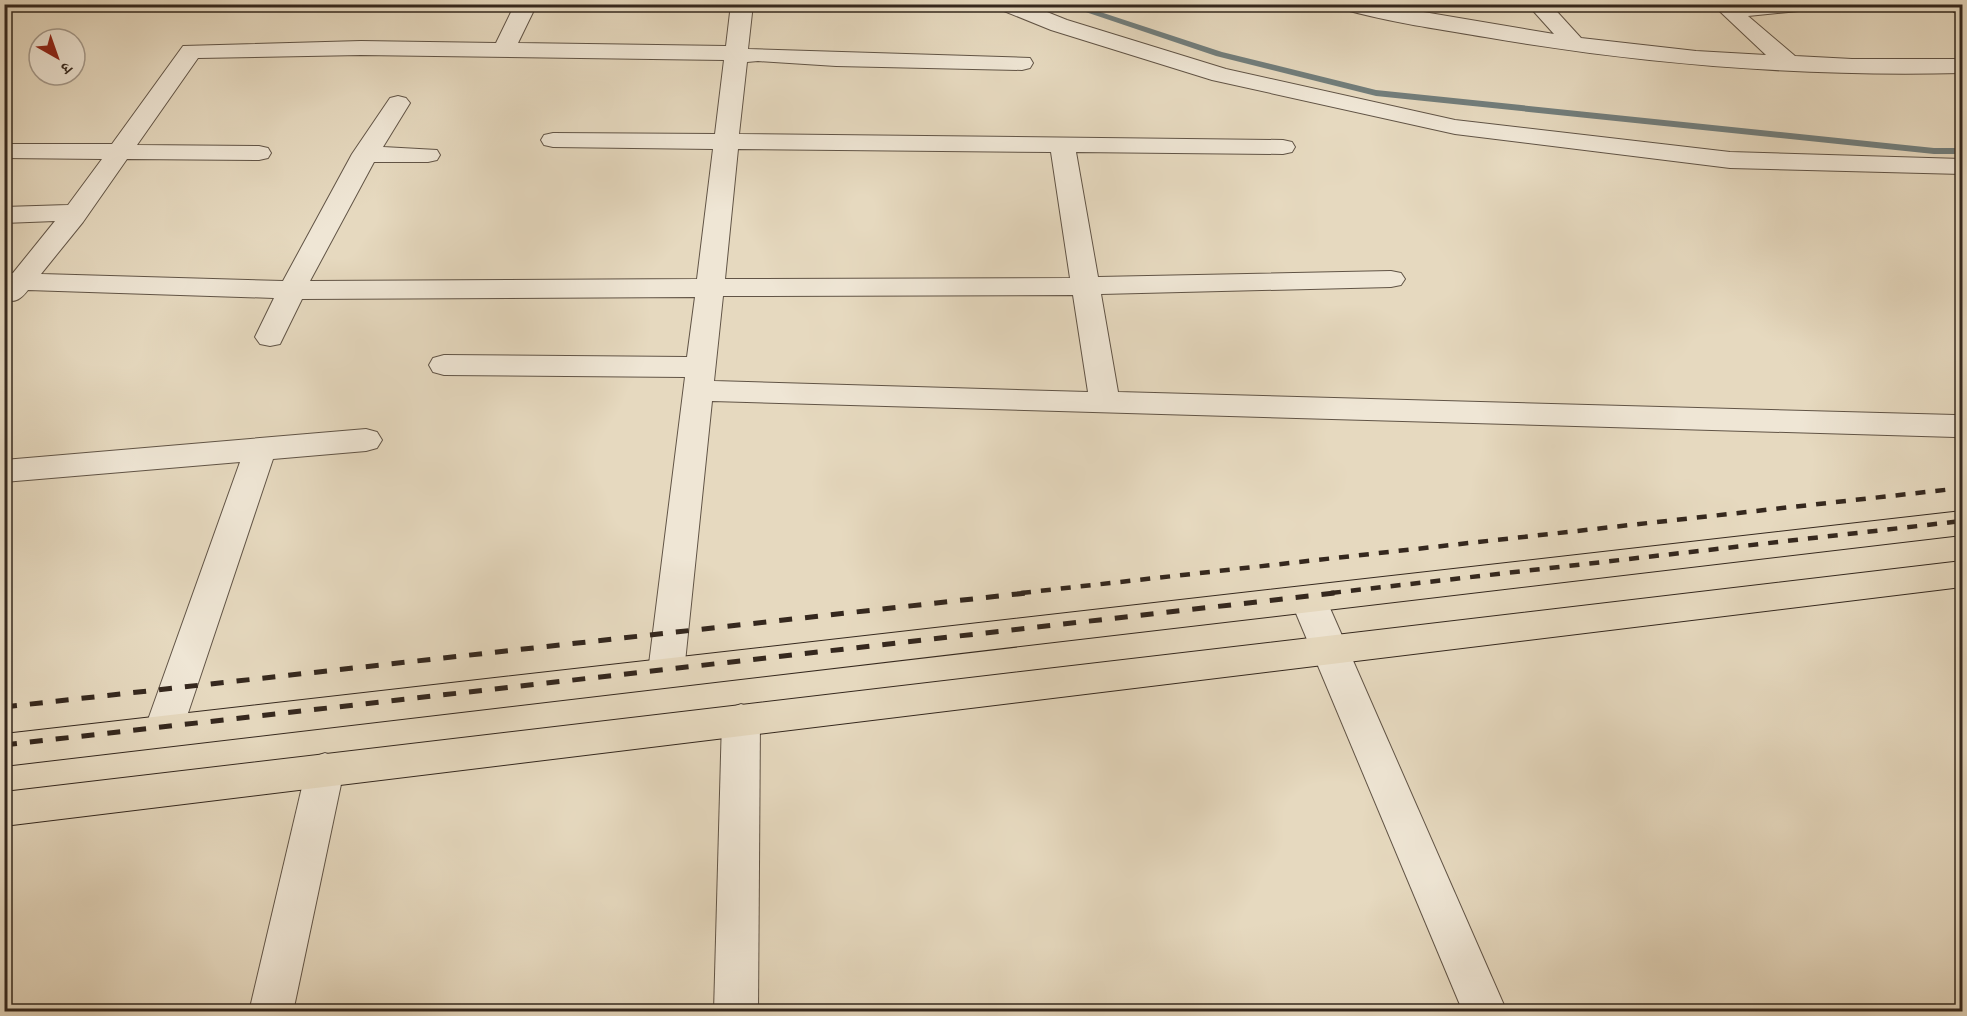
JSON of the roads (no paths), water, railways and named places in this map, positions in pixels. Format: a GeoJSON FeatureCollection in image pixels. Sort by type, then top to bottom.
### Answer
{"type":"FeatureCollection","features":[{"type":"Feature","properties":{"kind":"main road"},"geometry":{"type":"LineString","coordinates":[[4,750],[1962,523]]}},
{"type":"Feature","properties":{"kind":"main road"},"geometry":{"type":"LineString","coordinates":[[4,809],[1962,574]]}},
{"type":"Feature","properties":{"kind":"street"},"geometry":{"type":"LineString","coordinates":[[504,49],[526,4]]}},
{"type":"Feature","properties":{"kind":"street"},"geometry":{"type":"LineString","coordinates":[[666,672],[742,4]]}},
{"type":"Feature","properties":{"kind":"street"},"geometry":{"type":"LineString","coordinates":[[1007,4],[1059,26],[1220,75],[1455,127],[1730,160],[1962,167]]}},
{"type":"Feature","properties":{"kind":"street"},"geometry":{"type":"LineString","coordinates":[[1350,4],[1378,12],[1574,43],[1696,58],[1852,66],[1962,66]]}},
{"type":"Feature","properties":{"kind":"street"},"geometry":{"type":"LineString","coordinates":[[1537,4],[1574,43]]}},
{"type":"Feature","properties":{"kind":"street"},"geometry":{"type":"LineString","coordinates":[[1725,8],[1809,4]]}},
{"type":"Feature","properties":{"kind":"street"},"geometry":{"type":"LineString","coordinates":[[1725,8],[1788,62]]}},
{"type":"Feature","properties":{"kind":"street"},"geometry":{"type":"LineString","coordinates":[[10,288],[76,213],[191,51],[504,49],[758,54],[836,59],[1022,63]]}},
{"type":"Feature","properties":{"kind":"street"},"geometry":{"type":"LineString","coordinates":[[270,337],[292,290],[364,154],[398,103]]}},
{"type":"Feature","properties":{"kind":"street"},"geometry":{"type":"LineString","coordinates":[[553,140],[1283,147]]}},
{"type":"Feature","properties":{"kind":"street"},"geometry":{"type":"LineString","coordinates":[[1062,145],[1105,403]]}},
{"type":"Feature","properties":{"kind":"street"},"geometry":{"type":"LineString","coordinates":[[4,151],[259,153]]}},
{"type":"Feature","properties":{"kind":"street"},"geometry":{"type":"LineString","coordinates":[[364,154],[428,155]]}},
{"type":"Feature","properties":{"kind":"street"},"geometry":{"type":"LineString","coordinates":[[4,215],[76,213]]}},
{"type":"Feature","properties":{"kind":"street"},"geometry":{"type":"LineString","coordinates":[[10,288],[292,290],[1086,286],[1391,279]]}},
{"type":"Feature","properties":{"kind":"street"},"geometry":{"type":"LineString","coordinates":[[444,365],[1105,403],[1955,426]]}},
{"type":"Feature","properties":{"kind":"street"},"geometry":{"type":"LineString","coordinates":[[4,471],[366,440]]}},
{"type":"Feature","properties":{"kind":"street"},"geometry":{"type":"LineString","coordinates":[[163,731],[260,448]]}},
{"type":"Feature","properties":{"kind":"street"},"geometry":{"type":"LineString","coordinates":[[1308,599],[1485,1011]]}},
{"type":"Feature","properties":{"kind":"street"},"geometry":{"type":"LineString","coordinates":[[736,1011],[741,720]]}},
{"type":"Feature","properties":{"kind":"street"},"geometry":{"type":"LineString","coordinates":[[271,1011],[325,770]]}},
{"type":"Feature","properties":{"kind":"waterway"},"geometry":{"type":"LineString","coordinates":[[1066,4],[1219,54],[1376,93],[1934,151],[1962,151]]}},
{"type":"Feature","properties":{"kind":"railway"},"geometry":{"type":"LineString","coordinates":[[1021,593],[1962,488]]}},
{"type":"Feature","properties":{"kind":"railway"},"geometry":{"type":"LineString","coordinates":[[1331,593],[1962,521]]}},
{"type":"Feature","properties":{"kind":"railway"},"geometry":{"type":"LineString","coordinates":[[4,707],[1035,592]]}},
{"type":"Feature","properties":{"kind":"railway"},"geometry":{"type":"LineString","coordinates":[[4,745],[1344,592]]}}]}
